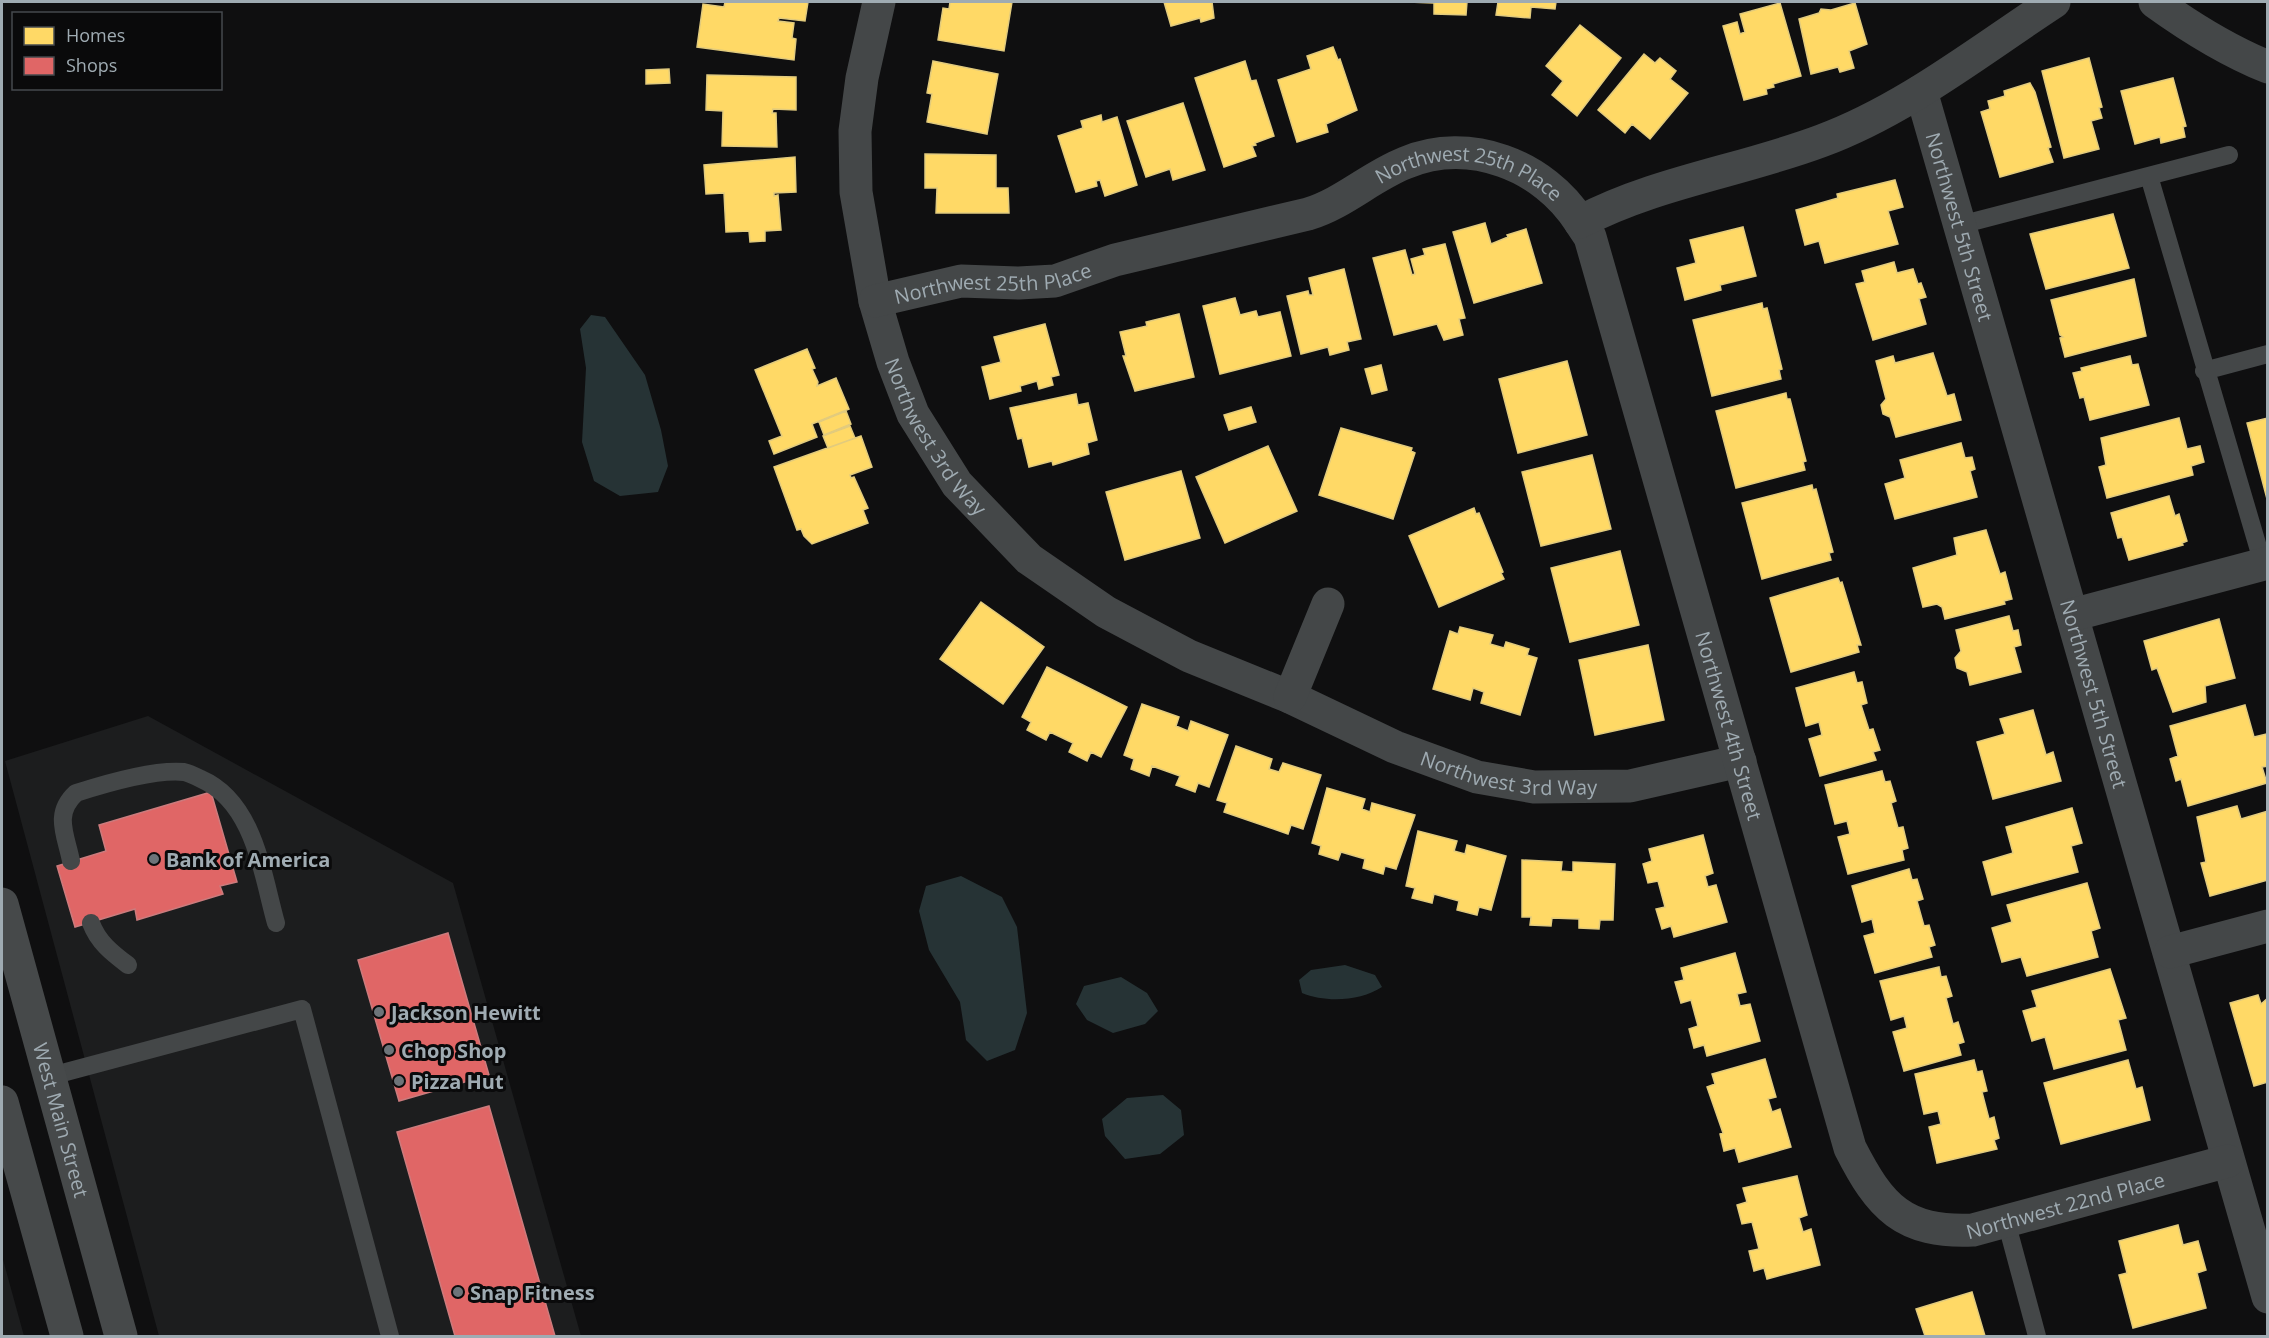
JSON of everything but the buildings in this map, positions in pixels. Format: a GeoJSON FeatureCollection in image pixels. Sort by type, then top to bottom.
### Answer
{"type":"FeatureCollection","features":[{"type":"Feature","properties":{"kind":"highway","name":"West Main Street"},"geometry":{"type":"LineString","coordinates":[[2,904],[122,1336]]}},
{"type":"Feature","properties":{"kind":"highway"},"geometry":{"type":"LineString","coordinates":[[2,1102],[67,1336]]}},
{"type":"Feature","properties":{"kind":"street","name":"Northwest 3rd Way"},"geometry":{"type":"LineString","coordinates":[[879,2],[862,78],[855,131],[856,192],[863,245],[875,301],[893,362],[913,414],[957,484],[1029,559],[1106,612],[1189,656],[1290,697],[1395,747],[1477,777],[1534,787],[1630,786],[1740,761]]}},
{"type":"Feature","properties":{"kind":"street","name":"Northwest 25th Place"},"geometry":{"type":"LineString","coordinates":[[875,301],[961,281],[1018,283],[1054,281],[1115,260],[1330,208],[1376,177],[1431,154],[1476,153],[1524,170],[1567,201],[1580,222],[1613,205],[1643,194],[1821,141],[1870,120],[1921,91],[2054,2]]}},
{"type":"Feature","properties":{"kind":"street"},"geometry":{"type":"LineString","coordinates":[[2155,2],[2191,28],[2234,54],[2268,67]]}},
{"type":"Feature","properties":{"kind":"street","name":"Northwest 5th Street"},"geometry":{"type":"LineString","coordinates":[[1921,91],[2268,1297]]}},
{"type":"Feature","properties":{"kind":"street","name":"Northwest 4th Street"},"geometry":{"type":"LineString","coordinates":[[1580,222],[1590,237],[1850,1148],[1864,1176],[1880,1199],[1903,1217]]}},
{"type":"Feature","properties":{"kind":"street"},"geometry":{"type":"LineString","coordinates":[[2072,615],[2265,563]]}},
{"type":"Feature","properties":{"kind":"street"},"geometry":{"type":"LineString","coordinates":[[1290,697],[1328,604]]}},
{"type":"Feature","properties":{"kind":"street"},"geometry":{"type":"LineString","coordinates":[[2170,952],[2268,926]]}},
{"type":"Feature","properties":{"kind":"street","name":"Northwest 22nd Place"},"geometry":{"type":"LineString","coordinates":[[1903,1217],[1924,1227],[1949,1231],[1973,1230],[2228,1161]]}},
{"type":"Feature","properties":{"kind":"lane"},"geometry":{"type":"LineString","coordinates":[[1960,225],[2229,155]]}},
{"type":"Feature","properties":{"kind":"lane"},"geometry":{"type":"LineString","coordinates":[[2149,176],[2204,370],[2265,563]]}},
{"type":"Feature","properties":{"kind":"lane"},"geometry":{"type":"LineString","coordinates":[[2204,370],[2268,354]]}},
{"type":"Feature","properties":{"kind":"lane"},"geometry":{"type":"LineString","coordinates":[[71,861],[61,816],[65,803],[76,793],[162,773],[185,772],[212,783],[233,800],[246,825],[276,924]]}},
{"type":"Feature","properties":{"kind":"lane"},"geometry":{"type":"LineString","coordinates":[[91,923],[94,933],[110,952],[128,965]]}},
{"type":"Feature","properties":{"kind":"lane"},"geometry":{"type":"LineString","coordinates":[[51,1076],[302,1009],[390,1336]]}},
{"type":"Feature","properties":{"kind":"lane"},"geometry":{"type":"LineString","coordinates":[[2006,1221],[2037,1336]]}},
{"type":"Feature","properties":{"kind":"shaded area"},"geometry":{"type":"Polygon","coordinates":[[[591,315],[605,317],[645,375],[661,430],[668,466],[658,492],[620,496],[594,481],[582,442],[586,368],[580,329],[591,315]]]}},
{"type":"Feature","properties":{"kind":"shaded area"},"geometry":{"type":"Polygon","coordinates":[[[148,716],[453,883],[581,1336],[159,1336],[5,761],[148,716]]]}},
{"type":"Feature","properties":{"kind":"shaded area"},"geometry":{"type":"Polygon","coordinates":[[[961,876],[1002,897],[1017,927],[1027,1013],[1015,1050],[987,1061],[966,1040],[960,1002],[929,950],[919,911],[926,886],[961,876]]]}},
{"type":"Feature","properties":{"kind":"shaded area"},"geometry":{"type":"Polygon","coordinates":[[[1345,965],[1375,975],[1382,987],[1374,992],[1343,999],[1322,998],[1302,993],[1299,980],[1311,970],[1345,965]]]}},
{"type":"Feature","properties":{"kind":"shaded area"},"geometry":{"type":"Polygon","coordinates":[[[1121,977],[1147,993],[1158,1011],[1145,1024],[1113,1033],[1087,1020],[1076,1004],[1084,986],[1121,977]]]}},
{"type":"Feature","properties":{"kind":"shaded area"},"geometry":{"type":"Polygon","coordinates":[[[1163,1095],[1181,1110],[1184,1135],[1160,1154],[1125,1159],[1105,1136],[1102,1119],[1127,1098],[1163,1095]]]}},
{"type":"Feature","properties":{"kind":"shaded area"},"geometry":{"type":"Polygon","coordinates":[[[2,1256],[24,1336],[2,1336],[2,1256]]]}},
{"type":"Feature","properties":{"kind":"place","name":"Bank of America"},"geometry":{"type":"Point","coordinates":[154,859]}},
{"type":"Feature","properties":{"kind":"place","name":"Jackson Hewitt"},"geometry":{"type":"Point","coordinates":[379,1012]}},
{"type":"Feature","properties":{"kind":"place","name":"Chop Shop"},"geometry":{"type":"Point","coordinates":[389,1050]}},
{"type":"Feature","properties":{"kind":"place","name":"Pizza Hut"},"geometry":{"type":"Point","coordinates":[399,1081]}},
{"type":"Feature","properties":{"kind":"place","name":"Snap Fitness"},"geometry":{"type":"Point","coordinates":[458,1292]}}]}
